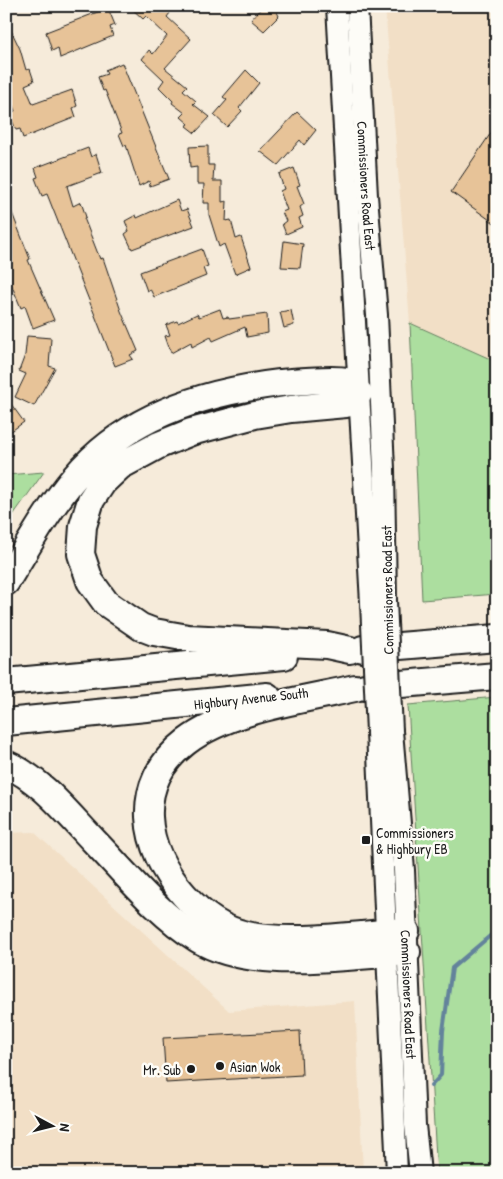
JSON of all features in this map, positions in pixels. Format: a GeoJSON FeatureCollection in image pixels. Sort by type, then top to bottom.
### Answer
{"type":"FeatureCollection","features":[{"type":"Feature","properties":{"kind":"highway"},"geometry":{"type":"LineString","coordinates":[[6,582],[51,510],[75,476],[105,447],[146,421],[184,403],[251,387],[343,380],[370,392]]}},
{"type":"Feature","properties":{"kind":"highway"},"geometry":{"type":"LineString","coordinates":[[350,650],[327,645],[188,638],[154,632],[117,612],[106,603],[90,581],[81,547],[83,526],[91,500],[103,482],[120,466],[131,460],[159,445],[224,422],[291,409],[346,404],[370,392]]}},
{"type":"Feature","properties":{"kind":"highway"},"geometry":{"type":"LineString","coordinates":[[6,682],[497,638]]}},
{"type":"Feature","properties":{"kind":"highway","name":"Highbury Avenue South"},"geometry":{"type":"LineString","coordinates":[[6,722],[497,676]]}},
{"type":"Feature","properties":{"kind":"highway"},"geometry":{"type":"LineString","coordinates":[[355,688],[234,718],[202,731],[185,743],[165,764],[158,778],[149,808],[149,826],[160,862],[168,876],[191,902],[212,921],[233,932],[248,936],[273,938],[396,942]]}},
{"type":"Feature","properties":{"kind":"highway"},"geometry":{"type":"LineString","coordinates":[[6,764],[40,785],[165,915],[200,940],[225,951],[263,958],[396,942]]}},
{"type":"Feature","properties":{"kind":"main road","name":"Commissioners Road East"},"geometry":{"type":"LineString","coordinates":[[337,6],[370,392]]}},
{"type":"Feature","properties":{"kind":"main road","name":"Commissioners Road East"},"geometry":{"type":"LineString","coordinates":[[357,6],[384,732],[396,942],[420,1173]]}},
{"type":"Feature","properties":{"kind":"main road","name":"Commissioners Road East"},"geometry":{"type":"LineString","coordinates":[[396,942],[397,1173]]}},
{"type":"Feature","properties":{"kind":"shaded area"},"geometry":{"type":"Polygon","coordinates":[[[385,6],[497,6],[497,362],[410,323],[385,6]]]}},
{"type":"Feature","properties":{"kind":"shaded area"},"geometry":{"type":"Polygon","coordinates":[[[34,832],[229,1011],[355,1001],[363,1173],[6,1173],[6,833],[34,832]]]}},
{"type":"Feature","properties":{"kind":"green space"},"geometry":{"type":"Polygon","coordinates":[[[410,323],[497,362],[497,594],[422,600],[410,323]]]}},
{"type":"Feature","properties":{"kind":"green space"},"geometry":{"type":"Polygon","coordinates":[[[44,472],[6,525],[6,475],[44,472]]]}},
{"type":"Feature","properties":{"kind":"green space"},"geometry":{"type":"Polygon","coordinates":[[[497,697],[497,1173],[437,1173],[408,705],[497,697]]]}},
{"type":"Feature","properties":{"kind":"building"},"geometry":{"type":"Polygon","coordinates":[[[129,6],[162,6],[170,13],[167,17],[191,39],[165,68],[187,86],[183,90],[196,101],[193,104],[210,117],[195,133],[186,126],[189,124],[181,117],[185,113],[172,103],[173,101],[159,87],[164,80],[142,59],[149,50],[153,54],[167,36],[146,16],[143,19],[129,6]]]}},
{"type":"Feature","properties":{"kind":"building"},"geometry":{"type":"Polygon","coordinates":[[[263,6],[282,6],[277,12],[279,16],[264,31],[251,20],[263,6]]]}},
{"type":"Feature","properties":{"kind":"building"},"geometry":{"type":"Polygon","coordinates":[[[108,8],[115,25],[110,27],[113,36],[60,58],[58,48],[52,51],[46,32],[108,8]]]}},
{"type":"Feature","properties":{"kind":"building"},"geometry":{"type":"Polygon","coordinates":[[[6,20],[20,49],[26,70],[30,69],[34,81],[25,85],[33,104],[72,90],[77,106],[73,108],[76,117],[23,138],[20,129],[16,130],[9,113],[15,111],[6,88],[6,20]]]}},
{"type":"Feature","properties":{"kind":"building"},"geometry":{"type":"Polygon","coordinates":[[[122,63],[169,179],[150,186],[149,181],[139,186],[126,145],[124,146],[119,134],[122,133],[98,77],[107,74],[105,70],[122,63]]]}},
{"type":"Feature","properties":{"kind":"building"},"geometry":{"type":"Polygon","coordinates":[[[246,70],[259,83],[239,108],[242,111],[227,127],[214,115],[227,100],[223,97],[246,70]]]}},
{"type":"Feature","properties":{"kind":"building"},"geometry":{"type":"Polygon","coordinates":[[[297,112],[316,130],[304,145],[300,140],[278,165],[260,151],[297,112]]]}},
{"type":"Feature","properties":{"kind":"building"},"geometry":{"type":"Polygon","coordinates":[[[497,124],[497,225],[451,192],[497,124]]]}},
{"type":"Feature","properties":{"kind":"building"},"geometry":{"type":"Polygon","coordinates":[[[208,146],[208,165],[214,165],[213,181],[222,181],[222,202],[227,201],[226,221],[231,220],[236,239],[241,237],[251,267],[235,274],[224,244],[219,247],[209,215],[209,203],[203,203],[204,184],[197,184],[197,167],[190,168],[189,147],[208,146]]]}},
{"type":"Feature","properties":{"kind":"building"},"geometry":{"type":"Polygon","coordinates":[[[88,148],[91,157],[96,154],[102,173],[67,186],[73,206],[81,202],[86,217],[84,218],[100,259],[103,258],[121,311],[138,351],[130,355],[133,359],[115,366],[47,194],[42,196],[35,178],[38,177],[35,168],[88,148]]]}},
{"type":"Feature","properties":{"kind":"building"},"geometry":{"type":"Polygon","coordinates":[[[294,168],[300,185],[297,186],[304,204],[300,207],[303,216],[299,218],[302,227],[286,234],[282,224],[286,221],[282,212],[287,210],[280,191],[284,189],[279,174],[294,168]]]}},
{"type":"Feature","properties":{"kind":"building"},"geometry":{"type":"Polygon","coordinates":[[[7,200],[30,259],[28,260],[54,320],[33,328],[25,306],[21,308],[7,274],[10,272],[6,264],[7,200]]]}},
{"type":"Feature","properties":{"kind":"building"},"geometry":{"type":"Polygon","coordinates":[[[177,200],[181,211],[187,209],[194,226],[132,249],[125,234],[129,231],[125,221],[136,215],[137,218],[177,200]]]}},
{"type":"Feature","properties":{"kind":"building"},"geometry":{"type":"Polygon","coordinates":[[[284,241],[303,244],[300,268],[281,267],[284,241]]]}},
{"type":"Feature","properties":{"kind":"building"},"geometry":{"type":"Polygon","coordinates":[[[202,249],[208,266],[203,268],[206,276],[154,297],[150,289],[147,291],[140,272],[202,249]]]}},
{"type":"Feature","properties":{"kind":"building"},"geometry":{"type":"Polygon","coordinates":[[[220,309],[223,318],[228,317],[229,319],[267,314],[268,333],[247,337],[245,327],[213,341],[211,337],[192,347],[191,342],[171,353],[165,336],[170,335],[166,325],[177,321],[178,323],[197,314],[199,317],[220,309]]]}},
{"type":"Feature","properties":{"kind":"building"},"geometry":{"type":"Polygon","coordinates":[[[291,310],[294,325],[284,328],[280,312],[291,310]]]}},
{"type":"Feature","properties":{"kind":"building"},"geometry":{"type":"Polygon","coordinates":[[[27,336],[51,338],[49,366],[55,368],[34,406],[15,397],[26,374],[19,371],[25,355],[27,336]]]}},
{"type":"Feature","properties":{"kind":"building"},"geometry":{"type":"Polygon","coordinates":[[[6,397],[24,422],[10,432],[6,426],[6,397]]]}},
{"type":"Feature","properties":{"kind":"building"},"geometry":{"type":"Polygon","coordinates":[[[300,1031],[302,1075],[166,1083],[163,1038],[300,1031]]]}},
{"type":"Feature","properties":{"kind":"waterway"},"geometry":{"type":"LineString","coordinates":[[431,1086],[441,1075],[443,1031],[452,968],[497,930]]}},
{"type":"Feature","properties":{"kind":"place","name":"Commissioners & Highbury EB"},"geometry":{"type":"Point","coordinates":[366,840]}},
{"type":"Feature","properties":{"kind":"place","name":"Asian Wok"},"geometry":{"type":"Point","coordinates":[220,1066]}},
{"type":"Feature","properties":{"kind":"place","name":"Mr. Sub"},"geometry":{"type":"Point","coordinates":[191,1069]}}]}
